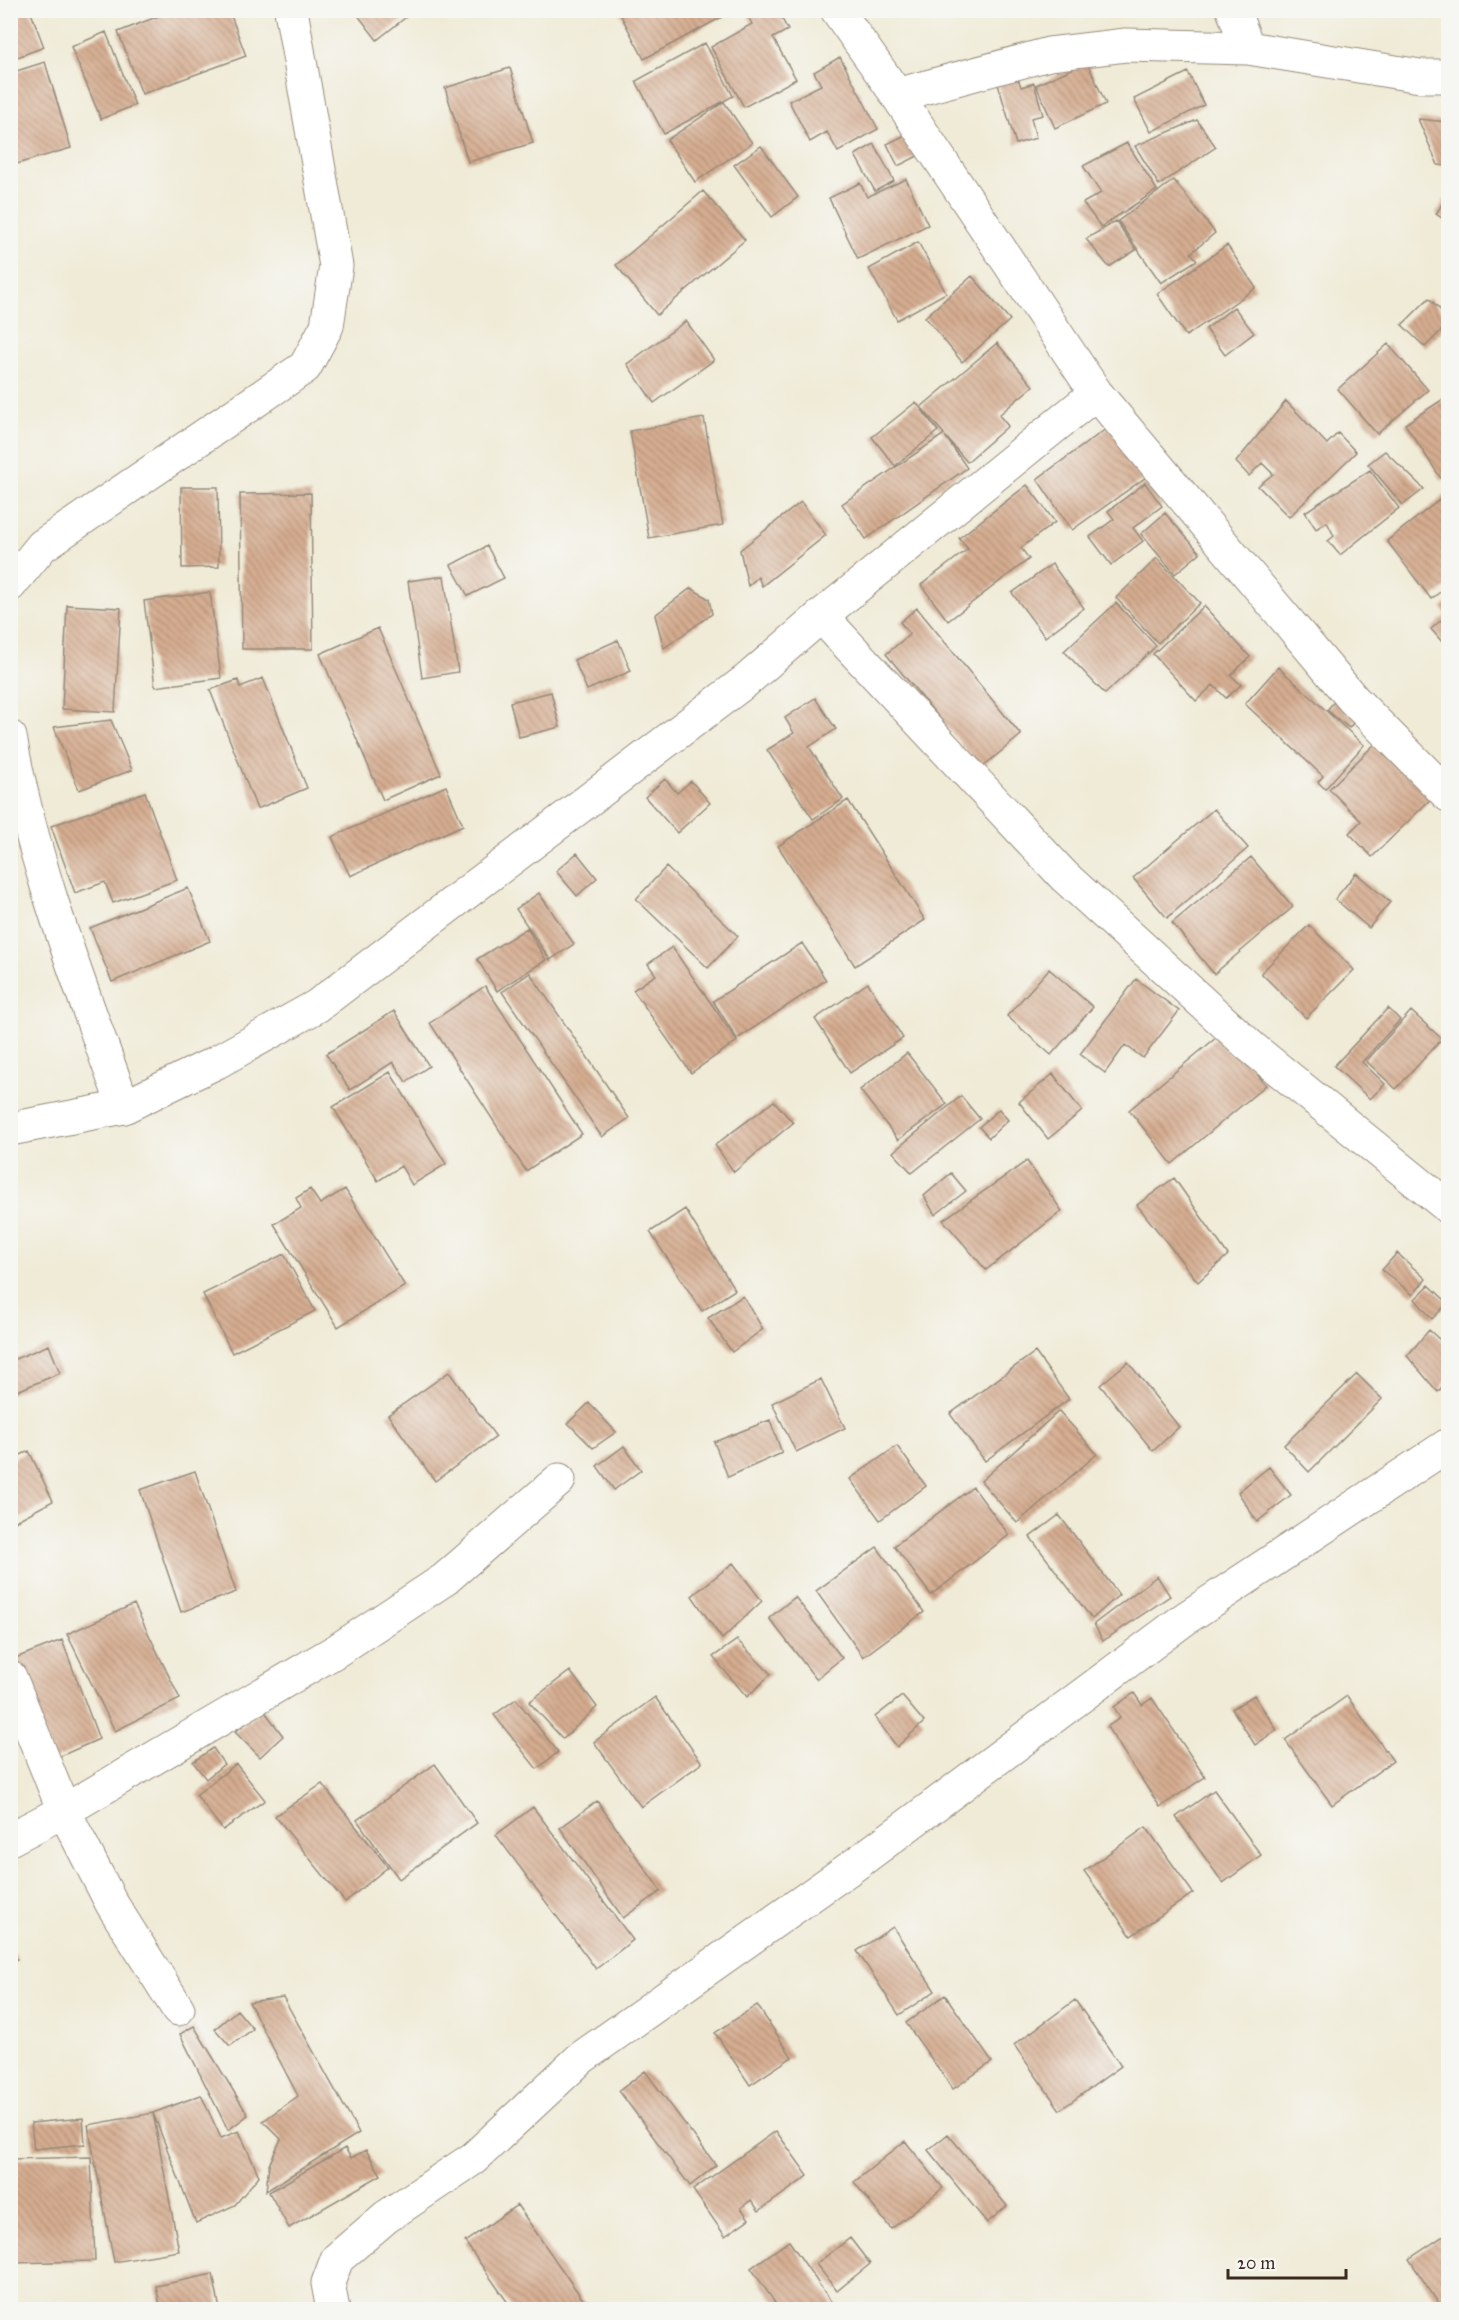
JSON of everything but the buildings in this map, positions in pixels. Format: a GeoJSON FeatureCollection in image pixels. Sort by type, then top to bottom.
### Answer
{"type":"FeatureCollection","features":[{"type":"Feature","properties":{"kind":"street"},"geometry":{"type":"LineString","coordinates":[[10,585],[42,546],[305,367],[327,326],[336,266],[291,10]]}},
{"type":"Feature","properties":{"kind":"street"},"geometry":{"type":"LineString","coordinates":[[837,10],[897,95],[1096,393],[1353,699],[1449,795]]}},
{"type":"Feature","properties":{"kind":"street"},"geometry":{"type":"LineString","coordinates":[[1233,10],[1248,48]]}},
{"type":"Feature","properties":{"kind":"street"},"geometry":{"type":"LineString","coordinates":[[897,95],[1049,54],[1126,45],[1248,48],[1420,76],[1449,76]]}},
{"type":"Feature","properties":{"kind":"street"},"geometry":{"type":"LineString","coordinates":[[10,1129],[124,1107],[218,1062],[317,1006],[747,680],[821,616],[1096,393]]}},
{"type":"Feature","properties":{"kind":"street"},"geometry":{"type":"LineString","coordinates":[[821,616],[1064,876],[1251,1047],[1449,1207]]}},
{"type":"Feature","properties":{"kind":"street"},"geometry":{"type":"LineString","coordinates":[[10,737],[16,770],[53,911],[124,1107]]}},
{"type":"Feature","properties":{"kind":"street"},"geometry":{"type":"LineString","coordinates":[[333,2310],[328,2283],[337,2259],[386,2217],[474,2158],[581,2058],[853,1866],[1186,1618],[1449,1445]]}},
{"type":"Feature","properties":{"kind":"street"},"geometry":{"type":"LineString","coordinates":[[10,1839],[64,1811],[336,1651],[445,1579],[559,1480]]}},
{"type":"Feature","properties":{"kind":"street"},"geometry":{"type":"LineString","coordinates":[[10,1677],[64,1811],[112,1904],[178,2009]]}}]}
